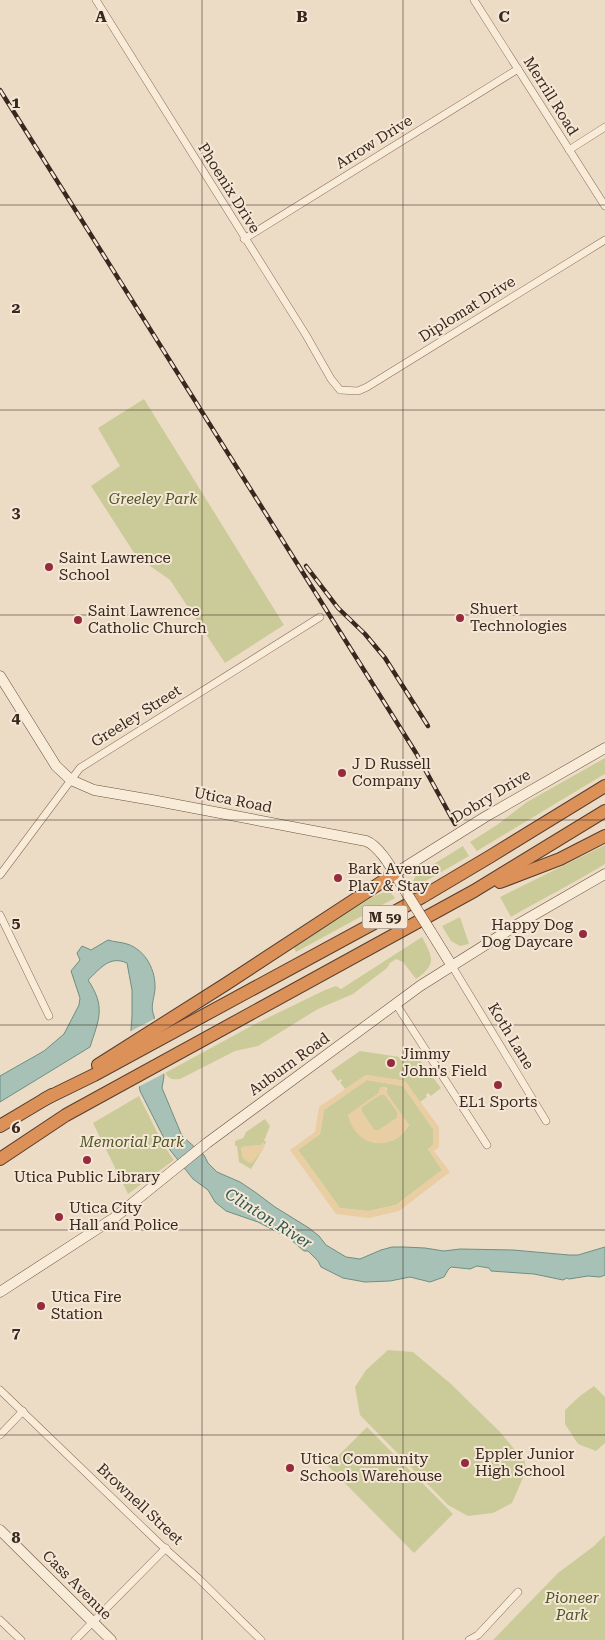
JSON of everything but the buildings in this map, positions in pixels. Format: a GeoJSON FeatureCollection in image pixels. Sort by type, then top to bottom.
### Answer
{"type":"FeatureCollection","features":[{"type":"Feature","properties":{"kind":"highway","name":"M 59"},"geometry":{"type":"LineString","coordinates":[[132,1048],[160,1040],[422,896],[605,786]]}},
{"type":"Feature","properties":{"kind":"highway","name":"M 59"},"geometry":{"type":"LineString","coordinates":[[0,1159],[54,1122],[474,891],[605,811]]}},
{"type":"Feature","properties":{"kind":"highway"},"geometry":{"type":"LineString","coordinates":[[474,891],[536,869],[605,836]]}},
{"type":"Feature","properties":{"kind":"highway"},"geometry":{"type":"LineString","coordinates":[[0,1126],[132,1048],[157,1026],[215,992],[394,874]]}},
{"type":"Feature","properties":{"kind":"street","name":"Phoenix Drive"},"geometry":{"type":"LineString","coordinates":[[96,0],[331,379],[340,390]]}},
{"type":"Feature","properties":{"kind":"street","name":"Merrill Road"},"geometry":{"type":"LineString","coordinates":[[474,0],[605,206]]}},
{"type":"Feature","properties":{"kind":"street","name":"Arrow Drive"},"geometry":{"type":"LineString","coordinates":[[244,239],[518,69]]}},
{"type":"Feature","properties":{"kind":"street"},"geometry":{"type":"LineString","coordinates":[[569,150],[605,127]]}},
{"type":"Feature","properties":{"kind":"street","name":"Diplomat Drive"},"geometry":{"type":"LineString","coordinates":[[340,390],[358,391],[367,387],[605,240]]}},
{"type":"Feature","properties":{"kind":"street","name":"Greeley Street"},"geometry":{"type":"LineString","coordinates":[[0,875],[78,770],[320,617]]}},
{"type":"Feature","properties":{"kind":"street","name":"Utica Road"},"geometry":{"type":"LineString","coordinates":[[0,676],[4,692],[56,766],[71,780],[94,790],[371,843],[406,892],[452,966]]}},
{"type":"Feature","properties":{"kind":"street","name":"Dobry Drive"},"geometry":{"type":"LineString","coordinates":[[394,874],[484,816],[605,748]]}},
{"type":"Feature","properties":{"kind":"street","name":"Auburn Road"},"geometry":{"type":"LineString","coordinates":[[0,1292],[95,1232],[130,1207],[207,1143],[396,1004],[452,966],[540,911],[605,874]]}},
{"type":"Feature","properties":{"kind":"street"},"geometry":{"type":"LineString","coordinates":[[0,915],[49,1016]]}},
{"type":"Feature","properties":{"kind":"street","name":"Koth Lane"},"geometry":{"type":"LineString","coordinates":[[452,966],[546,1121]]}},
{"type":"Feature","properties":{"kind":"street"},"geometry":{"type":"LineString","coordinates":[[396,1004],[487,1145]]}},
{"type":"Feature","properties":{"kind":"street","name":"Brownell Street"},"geometry":{"type":"LineString","coordinates":[[0,1390],[261,1640]]}},
{"type":"Feature","properties":{"kind":"street"},"geometry":{"type":"LineString","coordinates":[[0,1435],[23,1411]]}},
{"type":"Feature","properties":{"kind":"street","name":"Cass Avenue"},"geometry":{"type":"LineString","coordinates":[[0,1530],[111,1640]]}},
{"type":"Feature","properties":{"kind":"street"},"geometry":{"type":"LineString","coordinates":[[76,1640],[166,1548]]}},
{"type":"Feature","properties":{"kind":"street"},"geometry":{"type":"LineString","coordinates":[[469,1640],[478,1635],[518,1592]]}},
{"type":"Feature","properties":{"kind":"street"},"geometry":{"type":"LineString","coordinates":[[0,1620],[21,1640]]}},
{"type":"Feature","properties":{"kind":"green space","name":"Greeley Park"},"geometry":{"type":"Polygon","coordinates":[[[144,399],[284,625],[225,663],[170,580],[136,556],[91,486],[120,466],[98,428],[144,399]]]}},
{"type":"Feature","properties":{"kind":"green space"},"geometry":{"type":"Polygon","coordinates":[[[605,758],[605,774],[477,851],[470,842],[497,825],[527,802],[605,758]]]}},
{"type":"Feature","properties":{"kind":"green space"},"geometry":{"type":"Polygon","coordinates":[[[605,845],[605,864],[511,917],[500,897],[605,845]]]}},
{"type":"Feature","properties":{"kind":"green space"},"geometry":{"type":"Polygon","coordinates":[[[463,846],[469,856],[415,887],[413,881],[416,875],[463,846]]]}},
{"type":"Feature","properties":{"kind":"green space"},"geometry":{"type":"Polygon","coordinates":[[[387,891],[395,898],[296,952],[294,948],[298,945],[372,897],[387,891]]]}},
{"type":"Feature","properties":{"kind":"green space"},"geometry":{"type":"Polygon","coordinates":[[[460,917],[469,944],[460,946],[451,941],[442,926],[460,917]]]}},
{"type":"Feature","properties":{"kind":"green space"},"geometry":{"type":"Polygon","coordinates":[[[422,937],[429,950],[431,960],[427,969],[416,979],[403,962],[396,959],[353,994],[318,1009],[258,1046],[235,1051],[180,1079],[171,1079],[165,1073],[255,1024],[325,990],[336,986],[341,989],[422,937]]]}},
{"type":"Feature","properties":{"kind":"green space"},"geometry":{"type":"Polygon","coordinates":[[[360,1051],[420,1060],[441,1088],[431,1096],[428,1093],[427,1097],[420,1102],[405,1081],[366,1075],[345,1089],[340,1082],[342,1081],[341,1079],[338,1081],[331,1071],[360,1051]]]}},
{"type":"Feature","properties":{"kind":"green space"},"geometry":{"type":"Polygon","coordinates":[[[367,1080],[403,1086],[433,1129],[433,1145],[428,1149],[442,1170],[396,1205],[368,1211],[340,1208],[298,1150],[320,1134],[324,1110],[367,1080]],[[380,1088],[379,1093],[348,1115],[374,1143],[385,1143],[394,1140],[409,1125],[387,1094],[387,1088],[380,1088]]]}},
{"type":"Feature","properties":{"kind":"green space"},"geometry":{"type":"Polygon","coordinates":[[[380,1094],[385,1095],[398,1113],[397,1118],[379,1130],[374,1130],[362,1112],[362,1107],[380,1094]]]}},
{"type":"Feature","properties":{"kind":"green space","name":"Memorial Park"},"geometry":{"type":"Polygon","coordinates":[[[139,1096],[164,1146],[174,1160],[128,1194],[93,1123],[139,1096]]]}},
{"type":"Feature","properties":{"kind":"green space"},"geometry":{"type":"Polygon","coordinates":[[[265,1119],[270,1126],[264,1141],[266,1141],[265,1145],[263,1143],[261,1145],[242,1147],[241,1150],[250,1163],[264,1147],[251,1169],[239,1162],[235,1141],[243,1138],[246,1132],[265,1119]]]}},
{"type":"Feature","properties":{"kind":"green space"},"geometry":{"type":"Polygon","coordinates":[[[388,1350],[413,1352],[451,1384],[500,1432],[525,1462],[526,1471],[512,1503],[493,1513],[468,1516],[448,1505],[360,1415],[355,1387],[366,1370],[388,1350]]]}},
{"type":"Feature","properties":{"kind":"green space"},"geometry":{"type":"Polygon","coordinates":[[[594,1386],[605,1397],[605,1443],[596,1451],[578,1444],[565,1424],[565,1410],[594,1386]]]}},
{"type":"Feature","properties":{"kind":"green space"},"geometry":{"type":"Polygon","coordinates":[[[367,1427],[453,1514],[414,1553],[328,1466],[367,1427]]]}},
{"type":"Feature","properties":{"kind":"green space","name":"Pioneer Park"},"geometry":{"type":"Polygon","coordinates":[[[605,1535],[605,1640],[493,1640],[558,1573],[594,1546],[605,1535]]]}},
{"type":"Feature","properties":{"kind":"sand"},"geometry":{"type":"Polygon","coordinates":[[[366,1075],[405,1081],[439,1127],[439,1147],[434,1151],[450,1172],[399,1211],[369,1218],[336,1214],[290,1150],[315,1132],[319,1107],[366,1075]],[[367,1080],[324,1110],[320,1134],[298,1150],[340,1208],[368,1211],[396,1205],[442,1170],[428,1149],[433,1145],[433,1129],[403,1086],[367,1080]]]}},
{"type":"Feature","properties":{"kind":"sand"},"geometry":{"type":"Polygon","coordinates":[[[384,1087],[387,1090],[387,1094],[409,1125],[402,1134],[393,1140],[375,1143],[366,1140],[358,1134],[352,1126],[348,1115],[379,1093],[380,1088],[384,1087]],[[380,1095],[362,1107],[362,1112],[374,1130],[379,1130],[397,1118],[398,1113],[385,1095],[380,1095]]]}},
{"type":"Feature","properties":{"kind":"sand"},"geometry":{"type":"Polygon","coordinates":[[[263,1143],[265,1146],[252,1163],[244,1160],[241,1153],[242,1147],[261,1145],[263,1143]]]}},
{"type":"Feature","properties":{"kind":"water","name":"Clinton River"},"geometry":{"type":"Polygon","coordinates":[[[108,940],[125,943],[134,947],[140,951],[152,968],[155,989],[152,1009],[164,1076],[162,1088],[182,1136],[204,1155],[208,1163],[217,1172],[240,1182],[309,1228],[326,1245],[346,1257],[360,1259],[392,1247],[425,1248],[444,1251],[460,1249],[513,1250],[578,1255],[605,1247],[605,1275],[600,1277],[567,1278],[563,1280],[534,1274],[491,1271],[489,1268],[477,1266],[470,1269],[451,1267],[444,1277],[430,1282],[410,1277],[390,1281],[365,1282],[343,1278],[321,1267],[308,1251],[304,1251],[289,1238],[258,1222],[226,1211],[215,1202],[208,1190],[193,1179],[170,1150],[140,1091],[131,1030],[132,990],[127,963],[121,961],[105,964],[88,980],[94,989],[99,1006],[98,1021],[90,1047],[0,1102],[0,1076],[44,1051],[64,1034],[79,1005],[80,998],[71,971],[80,960],[77,953],[82,946],[91,950],[108,940]]]}},
{"type":"Feature","properties":{"kind":"pier"},"geometry":{"type":"Polygon","coordinates":[[[156,1018],[165,1073],[138,1087],[129,1032],[156,1018]]]}},
{"type":"Feature","properties":{"kind":"railway"},"geometry":{"type":"LineString","coordinates":[[0,90],[416,753],[455,824]]}},
{"type":"Feature","properties":{"kind":"railway"},"geometry":{"type":"LineString","coordinates":[[306,566],[338,608],[365,634],[385,658],[428,726]]}},
{"type":"Feature","properties":{"kind":"place","name":"Saint Lawrence School"},"geometry":{"type":"Point","coordinates":[49,567]}},
{"type":"Feature","properties":{"kind":"place","name":"Shuert Technologies"},"geometry":{"type":"Point","coordinates":[460,618]}},
{"type":"Feature","properties":{"kind":"place","name":"Saint Lawrence Catholic Church"},"geometry":{"type":"Point","coordinates":[78,620]}},
{"type":"Feature","properties":{"kind":"place","name":"J D Russell Company"},"geometry":{"type":"Point","coordinates":[342,773]}},
{"type":"Feature","properties":{"kind":"place","name":"Bark Avenue Play & Stay"},"geometry":{"type":"Point","coordinates":[338,878]}},
{"type":"Feature","properties":{"kind":"place","name":"Happy Dog Dog Daycare"},"geometry":{"type":"Point","coordinates":[583,934]}},
{"type":"Feature","properties":{"kind":"place","name":"Jimmy John's Field"},"geometry":{"type":"Point","coordinates":[391,1063]}},
{"type":"Feature","properties":{"kind":"place","name":"EL1 Sports"},"geometry":{"type":"Point","coordinates":[498,1085]}},
{"type":"Feature","properties":{"kind":"place","name":"Utica Public Library"},"geometry":{"type":"Point","coordinates":[87,1160]}},
{"type":"Feature","properties":{"kind":"place","name":"Utica City Hall and Police"},"geometry":{"type":"Point","coordinates":[59,1217]}},
{"type":"Feature","properties":{"kind":"place","name":"Utica Fire Station"},"geometry":{"type":"Point","coordinates":[41,1306]}},
{"type":"Feature","properties":{"kind":"place","name":"Eppler Junior High School"},"geometry":{"type":"Point","coordinates":[465,1463]}},
{"type":"Feature","properties":{"kind":"place","name":"Utica Community Schools Warehouse"},"geometry":{"type":"Point","coordinates":[290,1468]}}]}
